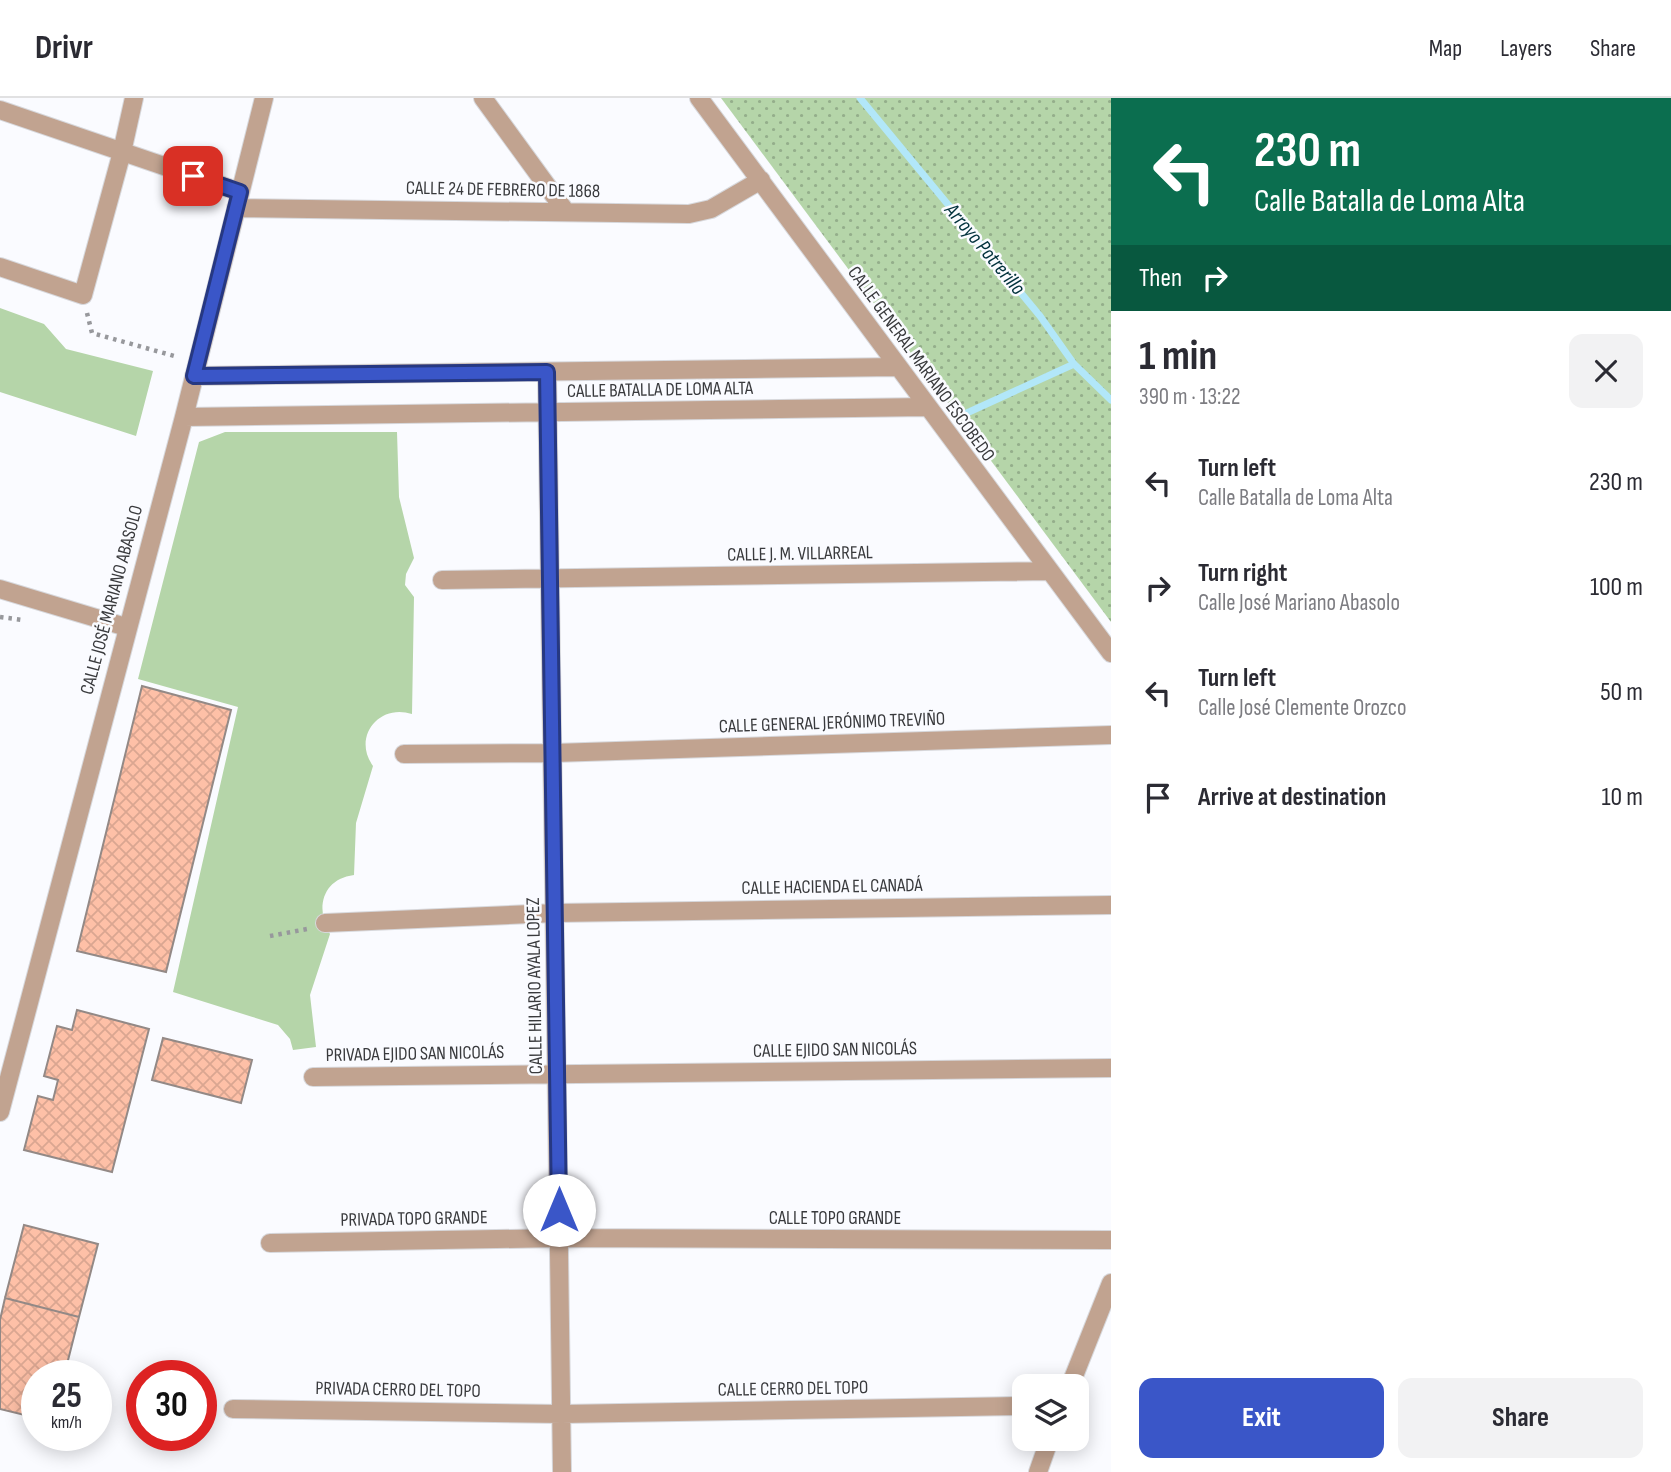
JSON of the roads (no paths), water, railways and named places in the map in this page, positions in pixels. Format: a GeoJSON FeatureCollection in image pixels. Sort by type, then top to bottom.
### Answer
{"type":"FeatureCollection","features":[{"type":"Feature","properties":{"kind":"street"},"geometry":{"type":"LineString","coordinates":[[0,267],[83,295],[134,98]]}},
{"type":"Feature","properties":{"kind":"street","name":"CALLE JOSÉ MARIANO ABASOLO"},"geometry":{"type":"LineString","coordinates":[[0,1112],[126,627],[184,417],[264,98]]}},
{"type":"Feature","properties":{"kind":"street"},"geometry":{"type":"LineString","coordinates":[[483,98],[566,212]]}},
{"type":"Feature","properties":{"kind":"street","name":"CALLE GENERAL MARIANO ESCOBEDO"},"geometry":{"type":"LineString","coordinates":[[699,98],[896,367],[1111,653]]}},
{"type":"Feature","properties":{"kind":"street","name":"CALLE 24 DE FEBRERO DE 1868"},"geometry":{"type":"LineString","coordinates":[[0,110],[122,152],[238,200],[689,214],[711,209],[761,180]]}},
{"type":"Feature","properties":{"kind":"street","name":"CALLE BATALLA DE LOMA ALTA"},"geometry":{"type":"LineString","coordinates":[[196,369],[547,372],[896,367]]}},
{"type":"Feature","properties":{"kind":"street","name":"CALLE HILARIO AYALA LOPEZ"},"geometry":{"type":"LineString","coordinates":[[547,372],[554,913],[559,1073],[562,1472]]}},
{"type":"Feature","properties":{"kind":"street","name":"CALLE BATALLA DE LOMA ALTA"},"geometry":{"type":"LineString","coordinates":[[184,417],[926,407]]}},
{"type":"Feature","properties":{"kind":"street","name":"CALLE J. M. VILLARREAL"},"geometry":{"type":"LineString","coordinates":[[442,580],[1049,571]]}},
{"type":"Feature","properties":{"kind":"street"},"geometry":{"type":"LineString","coordinates":[[0,589],[126,627]]}},
{"type":"Feature","properties":{"kind":"street","name":"CALLE GENERAL JERÓNIMO TREVIÑO"},"geometry":{"type":"LineString","coordinates":[[404,754],[554,753],[1111,735]]}},
{"type":"Feature","properties":{"kind":"street","name":"CALLE HACIENDA EL CANADÁ"},"geometry":{"type":"LineString","coordinates":[[325,923],[554,913],[1111,905]]}},
{"type":"Feature","properties":{"kind":"street","name":"CALLE EJIDO SAN NICOLÁS"},"geometry":{"type":"LineString","coordinates":[[559,1073],[1111,1068]]}},
{"type":"Feature","properties":{"kind":"street","name":"PRIVADA EJIDO SAN NICOLÁS"},"geometry":{"type":"LineString","coordinates":[[313,1077],[559,1073]]}},
{"type":"Feature","properties":{"kind":"street","name":"CALLE TOPO GRANDE"},"geometry":{"type":"LineString","coordinates":[[559,1238],[1111,1240]]}},
{"type":"Feature","properties":{"kind":"street","name":"PRIVADA TOPO GRANDE"},"geometry":{"type":"LineString","coordinates":[[270,1243],[559,1238]]}},
{"type":"Feature","properties":{"kind":"street"},"geometry":{"type":"LineString","coordinates":[[1075,1374],[1111,1283]]}},
{"type":"Feature","properties":{"kind":"street","name":"CALLE CERRO DEL TOPO"},"geometry":{"type":"LineString","coordinates":[[562,1413],[1012,1406]]}},
{"type":"Feature","properties":{"kind":"street","name":"PRIVADA CERRO DEL TOPO"},"geometry":{"type":"LineString","coordinates":[[233,1409],[562,1413]]}},
{"type":"Feature","properties":{"kind":"street"},"geometry":{"type":"LineString","coordinates":[[1038,1472],[1045,1451]]}},
{"type":"Feature","properties":{"kind":"waterway","name":"Arroyo Potrerillo"},"geometry":{"type":"LineString","coordinates":[[860,98],[1040,316],[1074,364],[1111,400]]}},
{"type":"Feature","properties":{"kind":"waterway"},"geometry":{"type":"LineString","coordinates":[[958,417],[1074,364]]}}]}
